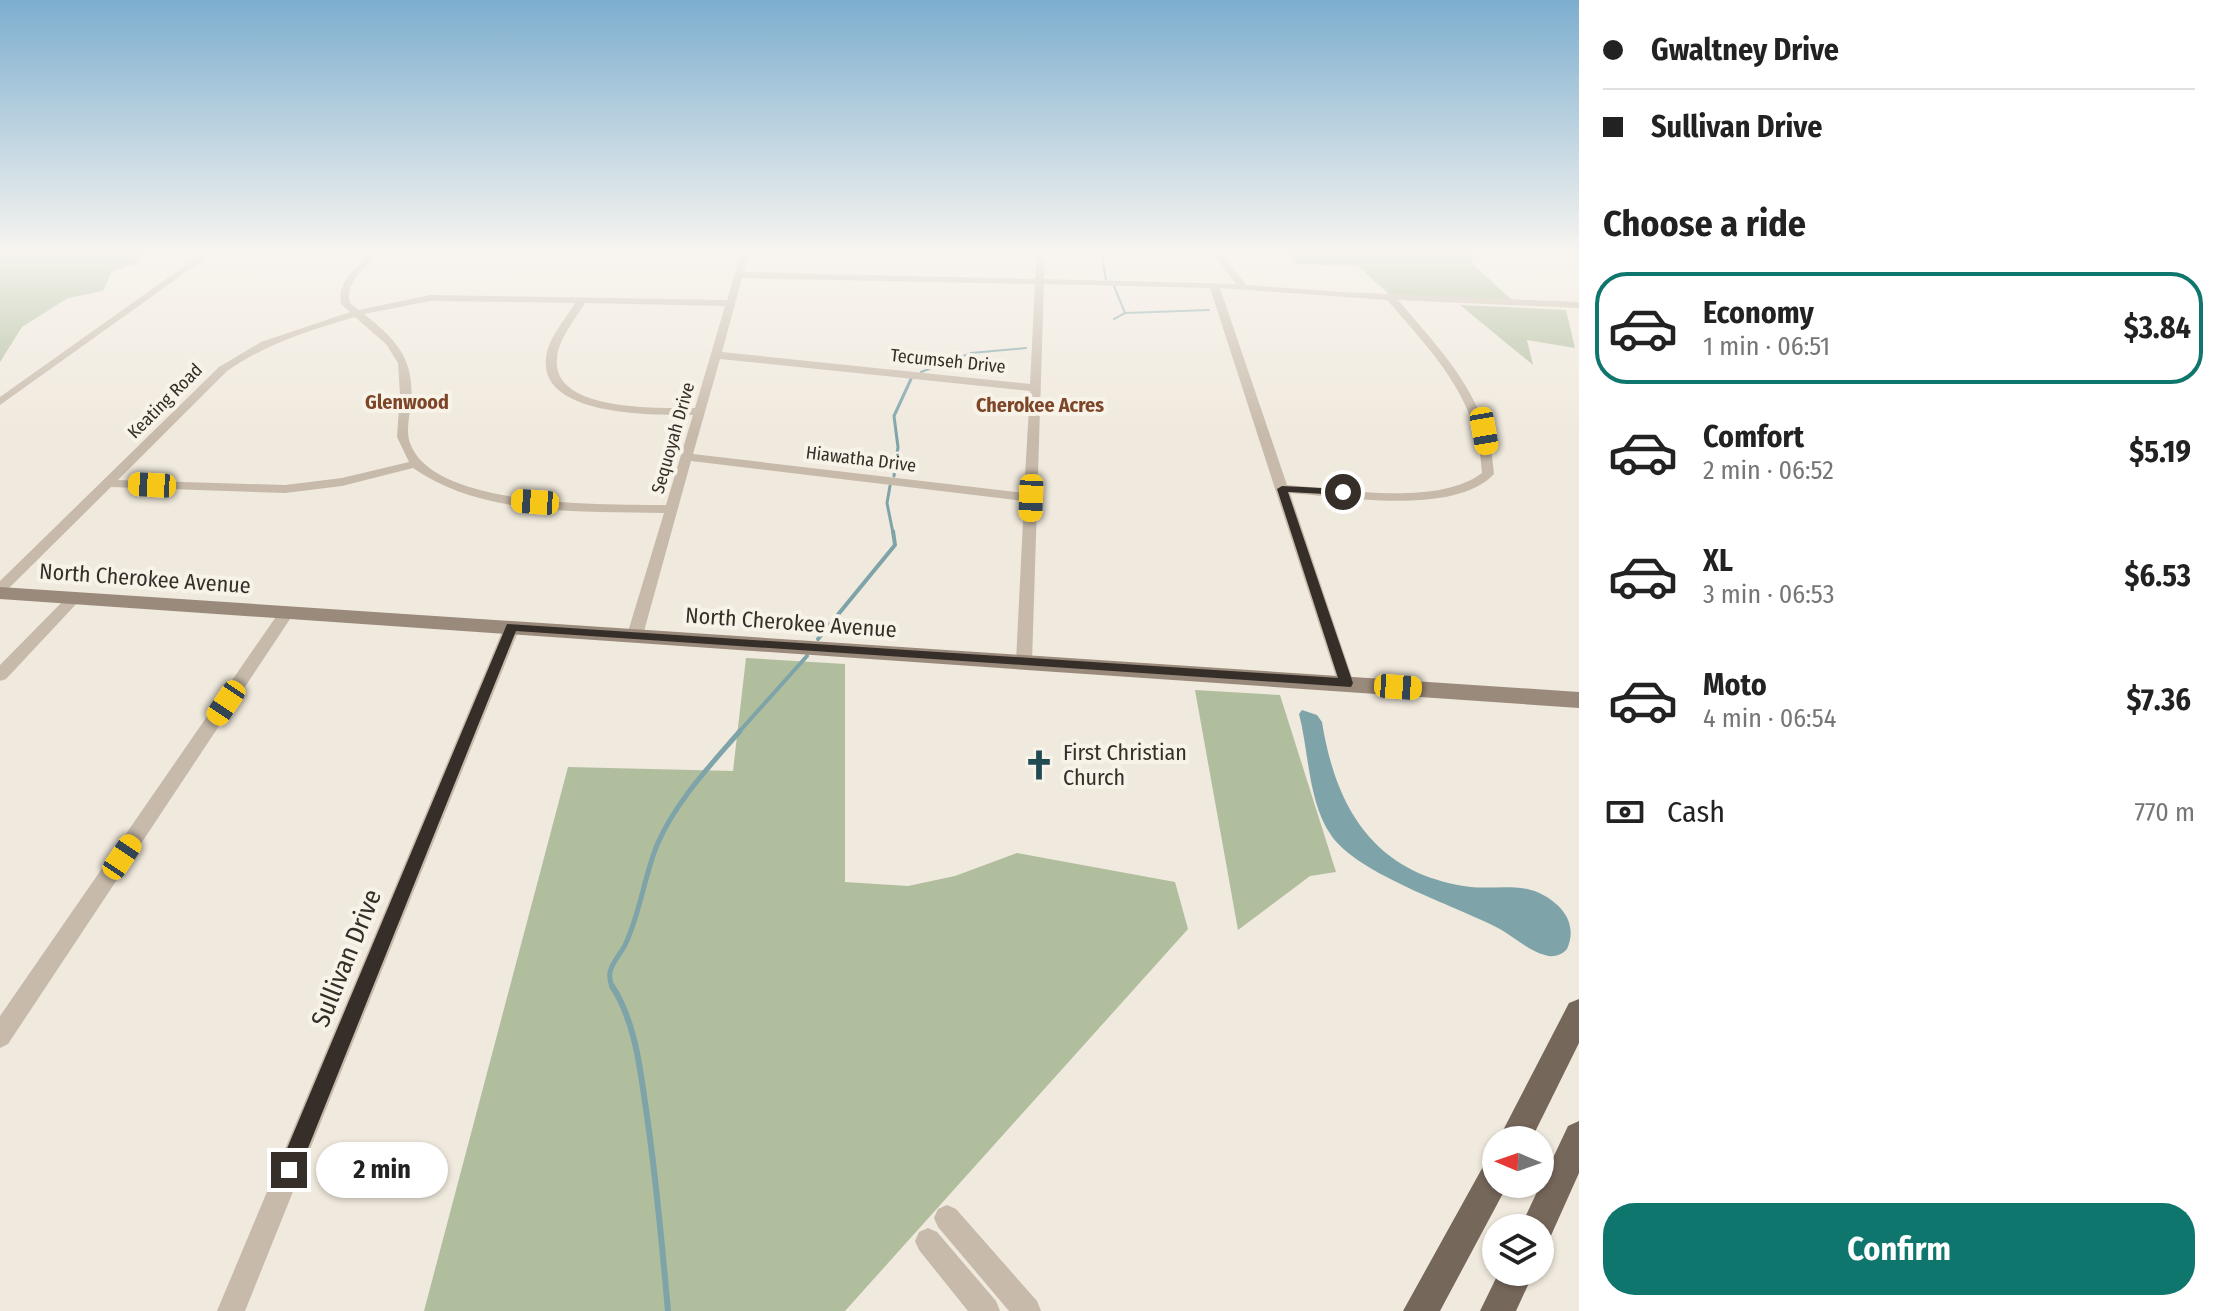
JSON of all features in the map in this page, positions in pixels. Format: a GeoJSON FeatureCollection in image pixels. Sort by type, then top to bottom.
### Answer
{"type":"FeatureCollection","features":[{"type":"Feature","properties":{"kind":"main road"},"geometry":{"type":"LineString","coordinates":[[1521,1126],[1579,1013]]}},
{"type":"Feature","properties":{"kind":"main road"},"geometry":{"type":"LineString","coordinates":[[1543,1214],[1579,1137]]}},
{"type":"Feature","properties":{"kind":"main road"},"geometry":{"type":"LineString","coordinates":[[1421,1311],[1483,1198]]}},
{"type":"Feature","properties":{"kind":"main road"},"geometry":{"type":"LineString","coordinates":[[1498,1311],[1510,1286]]}},
{"type":"Feature","properties":{"kind":"street"},"geometry":{"type":"LineString","coordinates":[[0,402],[127,311]]}},
{"type":"Feature","properties":{"kind":"street"},"geometry":{"type":"LineString","coordinates":[[354,311],[389,341],[405,364],[404,441],[415,464],[458,489],[491,498],[672,509]]}},
{"type":"Feature","properties":{"kind":"street","name":"Keating Road"},"geometry":{"type":"LineString","coordinates":[[0,591],[237,358],[272,340],[376,311]]}},
{"type":"Feature","properties":{"kind":"street"},"geometry":{"type":"LineString","coordinates":[[576,311],[551,359],[551,372],[558,383],[577,397],[604,406],[699,412]]}},
{"type":"Feature","properties":{"kind":"street","name":"Sequoyah Drive"},"geometry":{"type":"LineString","coordinates":[[635,635],[729,311]]}},
{"type":"Feature","properties":{"kind":"street"},"geometry":{"type":"LineString","coordinates":[[1024,662],[1037,311]]}},
{"type":"Feature","properties":{"kind":"street"},"geometry":{"type":"LineString","coordinates":[[1223,311],[1346,683]]}},
{"type":"Feature","properties":{"kind":"street"},"geometry":{"type":"LineString","coordinates":[[1282,489],[1442,495],[1472,489],[1482,483],[1488,474],[1484,431],[1472,404],[1402,311]]}},
{"type":"Feature","properties":{"kind":"street","name":"Tecumseh Drive"},"geometry":{"type":"LineString","coordinates":[[716,355],[1034,388]]}},
{"type":"Feature","properties":{"kind":"street","name":"Hiawatha Drive"},"geometry":{"type":"LineString","coordinates":[[687,457],[1031,498]]}},
{"type":"Feature","properties":{"kind":"street"},"geometry":{"type":"LineString","coordinates":[[108,483],[285,489],[342,482],[415,464]]}},
{"type":"Feature","properties":{"kind":"street","name":"North Cherokee Avenue"},"geometry":{"type":"LineString","coordinates":[[0,591],[1579,700]]}},
{"type":"Feature","properties":{"kind":"street"},"geometry":{"type":"LineString","coordinates":[[0,675],[74,598]]}},
{"type":"Feature","properties":{"kind":"street"},"geometry":{"type":"LineString","coordinates":[[0,1036],[287,612]]}},
{"type":"Feature","properties":{"kind":"street","name":"Sullivan Drive"},"geometry":{"type":"LineString","coordinates":[[231,1311],[512,627]]}},
{"type":"Feature","properties":{"kind":"street"},"geometry":{"type":"LineString","coordinates":[[947,1218],[1027,1311]]}},
{"type":"Feature","properties":{"kind":"street"},"geometry":{"type":"LineString","coordinates":[[928,1241],[986,1311]]}},
{"type":"Feature","properties":{"kind":"green space"},"geometry":{"type":"Polygon","coordinates":[[[0,311],[47,311],[22,327],[0,362],[0,311]]]}},
{"type":"Feature","properties":{"kind":"green space"},"geometry":{"type":"Polygon","coordinates":[[[1468,311],[1566,311],[1575,348],[1527,340],[1533,365],[1468,311]]]}},
{"type":"Feature","properties":{"kind":"green space"},"geometry":{"type":"Polygon","coordinates":[[[746,658],[845,664],[845,882],[908,886],[955,876],[1017,853],[1175,882],[1188,929],[845,1311],[424,1311],[568,767],[733,771],[746,658]]]}},
{"type":"Feature","properties":{"kind":"green space"},"geometry":{"type":"Polygon","coordinates":[[[1195,690],[1280,695],[1336,872],[1310,876],[1238,930],[1195,690]]]}},
{"type":"Feature","properties":{"kind":"water"},"geometry":{"type":"Polygon","coordinates":[[[1302,710],[1317,715],[1322,722],[1338,783],[1350,810],[1366,833],[1386,853],[1410,869],[1438,880],[1471,887],[1521,888],[1545,896],[1560,907],[1569,922],[1571,930],[1567,949],[1554,956],[1539,953],[1498,928],[1384,876],[1344,849],[1331,835],[1318,808],[1299,714],[1302,710]]]}},
{"type":"Feature","properties":{"kind":"waterway"},"geometry":{"type":"LineString","coordinates":[[1125,313],[1176,311]]}},
{"type":"Feature","properties":{"kind":"waterway"},"geometry":{"type":"LineString","coordinates":[[1114,319],[1125,313]]}},
{"type":"Feature","properties":{"kind":"waterway"},"geometry":{"type":"LineString","coordinates":[[921,372],[971,353],[1026,348]]}},
{"type":"Feature","properties":{"kind":"waterway"},"geometry":{"type":"LineString","coordinates":[[894,476],[898,447],[894,416],[911,379]]}},
{"type":"Feature","properties":{"kind":"waterway"},"geometry":{"type":"LineString","coordinates":[[890,486],[887,503],[893,533]]}},
{"type":"Feature","properties":{"kind":"waterway"},"geometry":{"type":"LineString","coordinates":[[818,639],[895,545],[893,531]]}},
{"type":"Feature","properties":{"kind":"waterway"},"geometry":{"type":"LineString","coordinates":[[738,733],[807,656]]}},
{"type":"Feature","properties":{"kind":"waterway"},"geometry":{"type":"LineString","coordinates":[[612,986],[611,970],[630,933],[657,845],[665,829],[694,785],[740,731]]}},
{"type":"Feature","properties":{"kind":"waterway"},"geometry":{"type":"LineString","coordinates":[[612,986],[626,1014],[639,1061],[653,1159],[668,1311]]}},
{"type":"Feature","properties":{"kind":"place","name":"First Christian Church"},"geometry":{"type":"Point","coordinates":[1039,765]}},
{"type":"Feature","properties":{"kind":"district","name":"Glenwood"},"geometry":{"type":"Point","coordinates":[407,402]}},
{"type":"Feature","properties":{"kind":"district","name":"Cherokee Acres"},"geometry":{"type":"Point","coordinates":[1040,405]}},
{"type":"Feature","properties":{"kind":"route"},"geometry":{"type":"LineString","coordinates":[[289,1170],[512,627],[1346,683],[1282,489],[1343,492]]}}]}
